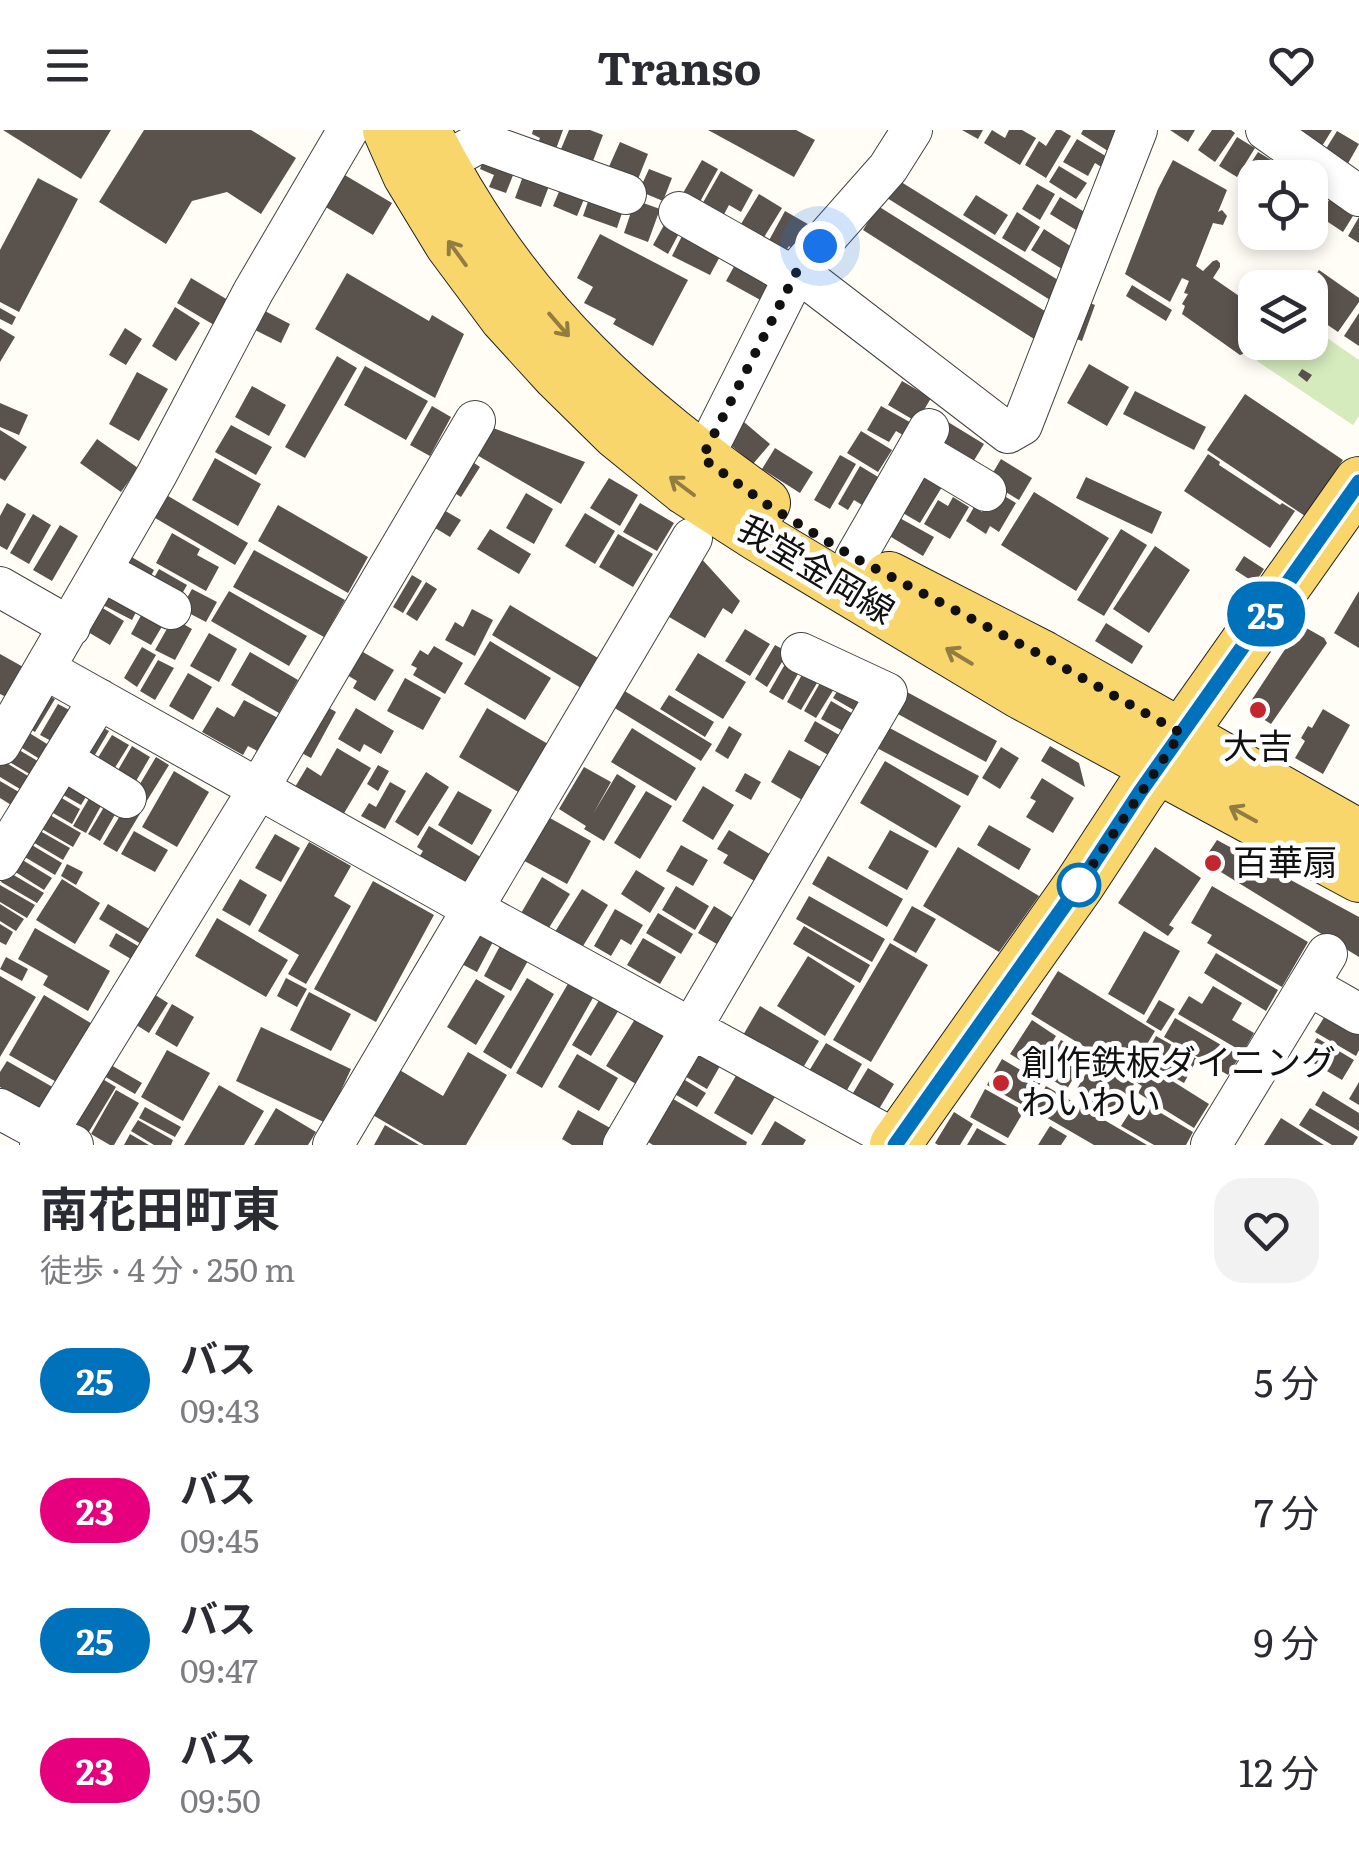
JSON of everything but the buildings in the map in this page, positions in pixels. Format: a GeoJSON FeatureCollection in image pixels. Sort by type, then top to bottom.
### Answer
{"type":"FeatureCollection","features":[{"type":"Feature","properties":{"kind":"main road","name":"我堂金岡線"},"geometry":{"type":"LineString","coordinates":[[388,130],[408,175],[450,244],[505,318],[616,433],[686,490],[1021,694],[1170,750],[1359,835]]}},
{"type":"Feature","properties":{"kind":"main road","name":"我堂金岡線"},"geometry":{"type":"LineString","coordinates":[[434,146],[480,225],[530,293],[584,354],[702,458],[772,508],[855,558],[1043,656],[1170,750],[1359,877]]}},
{"type":"Feature","properties":{"kind":"main road"},"geometry":{"type":"LineString","coordinates":[[899,1144],[1170,750],[1351,509]]}},
{"type":"Feature","properties":{"kind":"street"},"geometry":{"type":"LineString","coordinates":[[0,745],[157,474],[252,292],[348,130]]}},
{"type":"Feature","properties":{"kind":"street"},"geometry":{"type":"LineString","coordinates":[[702,458],[796,274],[888,168],[912,130]]}},
{"type":"Feature","properties":{"kind":"street"},"geometry":{"type":"LineString","coordinates":[[679,212],[796,274],[1008,433],[1022,425],[1137,130]]}},
{"type":"Feature","properties":{"kind":"street"},"geometry":{"type":"LineString","coordinates":[[1266,130],[1359,196]]}},
{"type":"Feature","properties":{"kind":"street"},"geometry":{"type":"LineString","coordinates":[[434,146],[482,142],[626,194]]}},
{"type":"Feature","properties":{"kind":"street"},"geometry":{"type":"LineString","coordinates":[[0,1109],[53,1141],[475,421]]}},
{"type":"Feature","properties":{"kind":"street"},"geometry":{"type":"LineString","coordinates":[[855,558],[923,439],[986,492]]}},
{"type":"Feature","properties":{"kind":"street"},"geometry":{"type":"LineString","coordinates":[[333,1145],[692,538]]}},
{"type":"Feature","properties":{"kind":"street"},"geometry":{"type":"LineString","coordinates":[[102,571],[171,609]]}},
{"type":"Feature","properties":{"kind":"street"},"geometry":{"type":"LineString","coordinates":[[0,587],[70,627]]}},
{"type":"Feature","properties":{"kind":"street"},"geometry":{"type":"LineString","coordinates":[[623,1145],[887,694],[801,652]]}},
{"type":"Feature","properties":{"kind":"street"},"geometry":{"type":"LineString","coordinates":[[45,669],[899,1144]]}},
{"type":"Feature","properties":{"kind":"street"},"geometry":{"type":"LineString","coordinates":[[0,860],[99,699]]}},
{"type":"Feature","properties":{"kind":"street"},"geometry":{"type":"LineString","coordinates":[[62,759],[126,798]]}},
{"type":"Feature","properties":{"kind":"street"},"geometry":{"type":"LineString","coordinates":[[1211,1145],[1318,970],[1359,1014]]}},
{"type":"Feature","properties":{"kind":"green space"},"geometry":{"type":"Polygon","coordinates":[[[1328,339],[1359,360],[1359,416],[1353,425],[1257,361],[1328,360],[1328,339]]]}},
{"type":"Feature","properties":{"kind":"bus line","name":"25"},"geometry":{"type":"LineString","coordinates":[[895,1145],[1359,482]]}},
{"type":"Feature","properties":{"kind":"place","name":"大吉"},"geometry":{"type":"Point","coordinates":[1258,710]}},
{"type":"Feature","properties":{"kind":"place","name":"百華扇"},"geometry":{"type":"Point","coordinates":[1213,863]}},
{"type":"Feature","properties":{"kind":"place","name":"創作鉄板ダイニング わいわい"},"geometry":{"type":"Point","coordinates":[1001,1083]}},
{"type":"Feature","properties":{"kind":"route"},"geometry":{"type":"LineString","coordinates":[[820,246],[797,271],[702,458],[772,508],[855,558],[1181,733],[1079,885]]}}]}
